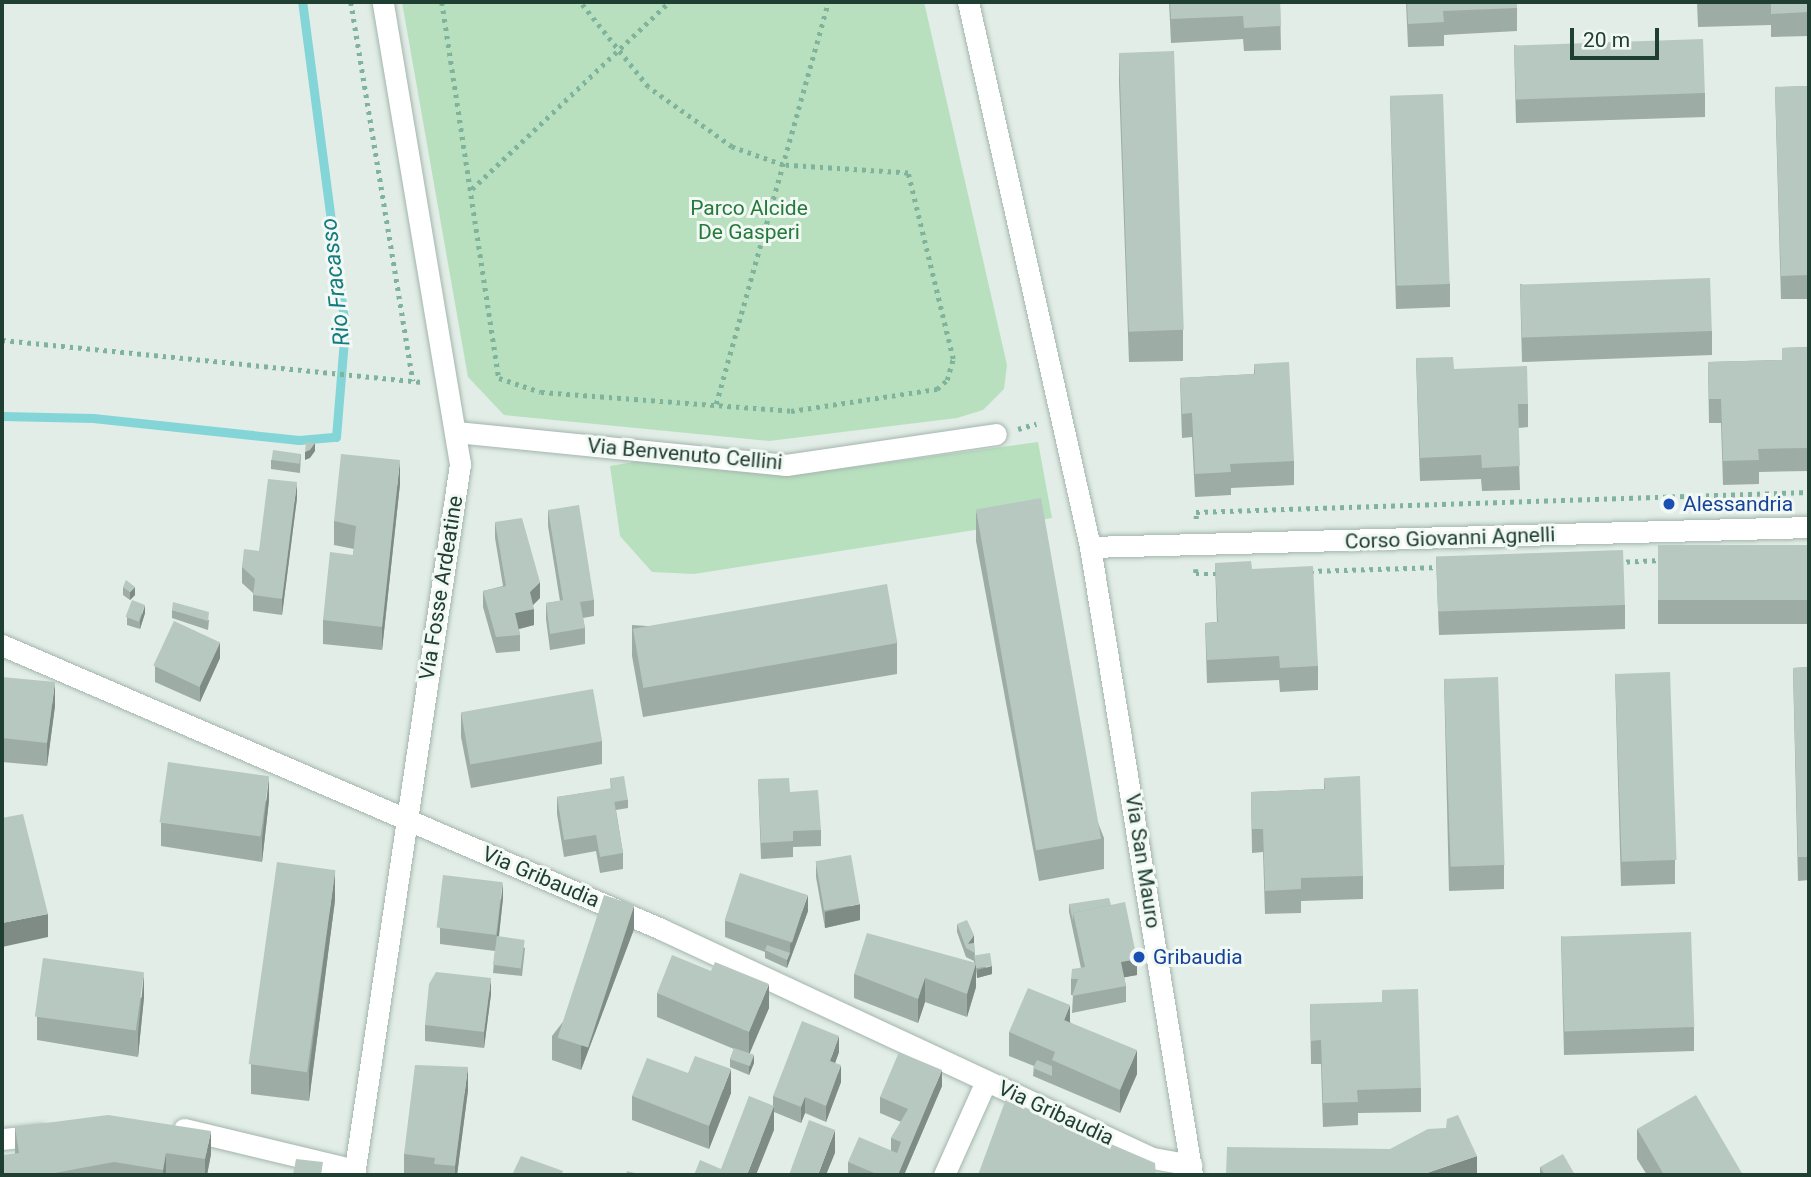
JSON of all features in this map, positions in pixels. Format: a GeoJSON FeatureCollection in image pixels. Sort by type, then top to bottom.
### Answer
{"type":"FeatureCollection","features":[{"type":"Feature","properties":{"kind":"street","name":"Via Fosse Ardeatine"},"geometry":{"type":"LineString","coordinates":[[355,1173],[404,818],[453,524],[456,432],[383,2]]}},
{"type":"Feature","properties":{"kind":"street","name":"Via San Mauro"},"geometry":{"type":"LineString","coordinates":[[968,2],[1090,547],[1192,1170]]}},
{"type":"Feature","properties":{"kind":"street","name":"Via Benvenuto Cellini"},"geometry":{"type":"LineString","coordinates":[[456,432],[786,465],[996,434]]}},
{"type":"Feature","properties":{"kind":"street","name":"Corso Giovanni Agnelli"},"geometry":{"type":"LineString","coordinates":[[1090,547],[1809,527]]}},
{"type":"Feature","properties":{"kind":"street","name":"Via Gribaudia"},"geometry":{"type":"LineString","coordinates":[[2,645],[404,818],[1152,1158],[1192,1170]]}},
{"type":"Feature","properties":{"kind":"street"},"geometry":{"type":"LineString","coordinates":[[944,1175],[986,1081]]}},
{"type":"Feature","properties":{"kind":"street"},"geometry":{"type":"LineString","coordinates":[[163,1125],[355,1173]]}},
{"type":"Feature","properties":{"kind":"street"},"geometry":{"type":"LineString","coordinates":[[2,1139],[70,1132]]}},
{"type":"Feature","properties":{"kind":"path"},"geometry":{"type":"LineString","coordinates":[[2,340],[413,381],[351,2]]}},
{"type":"Feature","properties":{"kind":"path"},"geometry":{"type":"LineString","coordinates":[[442,2],[499,378],[541,392],[791,411],[937,389],[953,359],[908,173],[783,165],[733,147],[690,119],[648,86],[580,2]]}},
{"type":"Feature","properties":{"kind":"path"},"geometry":{"type":"LineString","coordinates":[[471,190],[619,51],[662,4],[669,2]]}},
{"type":"Feature","properties":{"kind":"path"},"geometry":{"type":"LineString","coordinates":[[716,404],[828,2]]}},
{"type":"Feature","properties":{"kind":"path"},"geometry":{"type":"LineString","coordinates":[[996,434],[1061,418]]}},
{"type":"Feature","properties":{"kind":"path"},"geometry":{"type":"LineString","coordinates":[[1235,573],[1196,575],[1196,512],[1809,492]]}},
{"type":"Feature","properties":{"kind":"path"},"geometry":{"type":"LineString","coordinates":[[1601,562],[1671,560]]}},
{"type":"Feature","properties":{"kind":"path"},"geometry":{"type":"LineString","coordinates":[[1301,572],[1449,567]]}},
{"type":"Feature","properties":{"kind":"green space","name":"Parco Alcide De Gasperi"},"geometry":{"type":"Polygon","coordinates":[[[402,2],[924,2],[1007,365],[1004,389],[983,410],[957,418],[769,441],[504,415],[468,377],[402,2]]]}},
{"type":"Feature","properties":{"kind":"green space"},"geometry":{"type":"Polygon","coordinates":[[[1038,442],[1052,518],[694,574],[652,572],[620,536],[610,466],[639,461],[787,476],[1038,442]]]}},
{"type":"Feature","properties":{"kind":"building"},"geometry":{"type":"Polygon","coordinates":[[[1170,2],[1280,2],[1281,26],[1244,28],[1243,16],[1171,19],[1170,2]]]}},
{"type":"Feature","properties":{"kind":"building"},"geometry":{"type":"Polygon","coordinates":[[[1407,2],[1517,2],[1517,8],[1443,11],[1444,22],[1408,24],[1407,2]]]}},
{"type":"Feature","properties":{"kind":"building"},"geometry":{"type":"Polygon","coordinates":[[[1698,2],[1754,2],[1698,4],[1698,2]]]}},
{"type":"Feature","properties":{"kind":"building"},"geometry":{"type":"Polygon","coordinates":[[[1771,2],[1808,2],[1809,12],[1771,14],[1771,2]]]}},
{"type":"Feature","properties":{"kind":"building"},"geometry":{"type":"Polygon","coordinates":[[[1703,39],[1705,93],[1516,100],[1514,46],[1703,39]]]}},
{"type":"Feature","properties":{"kind":"building"},"geometry":{"type":"Polygon","coordinates":[[[1174,51],[1184,330],[1129,332],[1119,53],[1174,51]]]}},
{"type":"Feature","properties":{"kind":"building"},"geometry":{"type":"Polygon","coordinates":[[[1809,86],[1809,275],[1781,276],[1775,87],[1809,86]]]}},
{"type":"Feature","properties":{"kind":"building"},"geometry":{"type":"Polygon","coordinates":[[[1443,94],[1450,284],[1397,286],[1390,96],[1443,94]]]}},
{"type":"Feature","properties":{"kind":"building"},"geometry":{"type":"Polygon","coordinates":[[[1710,278],[1712,331],[1522,338],[1520,285],[1710,278]]]}},
{"type":"Feature","properties":{"kind":"building"},"geometry":{"type":"Polygon","coordinates":[[[1809,347],[1809,448],[1758,449],[1759,460],[1723,461],[1721,399],[1709,399],[1708,362],[1782,360],[1782,348],[1809,347]]]}},
{"type":"Feature","properties":{"kind":"building"},"geometry":{"type":"Polygon","coordinates":[[[1453,357],[1454,369],[1527,366],[1528,404],[1518,404],[1520,466],[1482,468],[1481,455],[1420,458],[1416,358],[1453,357]]]}},
{"type":"Feature","properties":{"kind":"building"},"geometry":{"type":"Polygon","coordinates":[[[1289,362],[1294,461],[1230,464],[1231,472],[1195,474],[1192,413],[1182,414],[1180,378],[1255,374],[1254,364],[1289,362]]]}},
{"type":"Feature","properties":{"kind":"building"},"geometry":{"type":"Polygon","coordinates":[[[306,442],[315,443],[305,452],[306,442]]]}},
{"type":"Feature","properties":{"kind":"building"},"geometry":{"type":"Polygon","coordinates":[[[273,450],[301,454],[299,464],[272,460],[273,450]]]}},
{"type":"Feature","properties":{"kind":"building"},"geometry":{"type":"Polygon","coordinates":[[[341,454],[400,460],[382,627],[323,620],[330,552],[353,555],[356,526],[334,521],[341,454]]]}},
{"type":"Feature","properties":{"kind":"building"},"geometry":{"type":"Polygon","coordinates":[[[268,479],[297,482],[282,599],[253,595],[255,579],[242,567],[244,549],[259,551],[268,479]]]}},
{"type":"Feature","properties":{"kind":"building"},"geometry":{"type":"Polygon","coordinates":[[[1041,498],[1101,839],[1036,850],[976,509],[1041,498]]]}},
{"type":"Feature","properties":{"kind":"building"},"geometry":{"type":"Polygon","coordinates":[[[579,505],[594,600],[580,602],[585,628],[550,634],[546,603],[563,600],[548,510],[579,505]]]}},
{"type":"Feature","properties":{"kind":"building"},"geometry":{"type":"Polygon","coordinates":[[[522,518],[540,582],[530,592],[534,609],[515,613],[520,635],[496,637],[483,591],[506,586],[495,522],[522,518]]]}},
{"type":"Feature","properties":{"kind":"building"},"geometry":{"type":"Polygon","coordinates":[[[1658,545],[1809,545],[1809,600],[1658,600],[1658,545]]]}},
{"type":"Feature","properties":{"kind":"building"},"geometry":{"type":"Polygon","coordinates":[[[1623,550],[1625,605],[1438,611],[1436,557],[1623,550]]]}},
{"type":"Feature","properties":{"kind":"building"},"geometry":{"type":"Polygon","coordinates":[[[1251,561],[1252,569],[1313,566],[1318,666],[1280,668],[1279,656],[1207,660],[1205,623],[1218,622],[1215,563],[1251,561]]]}},
{"type":"Feature","properties":{"kind":"building"},"geometry":{"type":"Polygon","coordinates":[[[126,580],[135,587],[130,592],[123,587],[126,580]]]}},
{"type":"Feature","properties":{"kind":"building"},"geometry":{"type":"Polygon","coordinates":[[[887,584],[897,643],[643,688],[633,629],[887,584]]]}},
{"type":"Feature","properties":{"kind":"building"},"geometry":{"type":"Polygon","coordinates":[[[132,600],[145,605],[139,622],[126,617],[132,600]]]}},
{"type":"Feature","properties":{"kind":"building"},"geometry":{"type":"Polygon","coordinates":[[[173,602],[209,612],[208,621],[172,610],[173,602]]]}},
{"type":"Feature","properties":{"kind":"building"},"geometry":{"type":"Polygon","coordinates":[[[174,621],[220,643],[200,687],[153,665],[174,621]]]}},
{"type":"Feature","properties":{"kind":"building"},"geometry":{"type":"Polygon","coordinates":[[[1809,667],[1809,857],[1798,857],[1793,668],[1809,667]]]}},
{"type":"Feature","properties":{"kind":"building"},"geometry":{"type":"Polygon","coordinates":[[[1670,672],[1677,860],[1622,862],[1615,674],[1670,672]]]}},
{"type":"Feature","properties":{"kind":"building"},"geometry":{"type":"Polygon","coordinates":[[[2,677],[55,682],[47,743],[2,738],[2,677]]]}},
{"type":"Feature","properties":{"kind":"building"},"geometry":{"type":"Polygon","coordinates":[[[1498,677],[1505,865],[1451,867],[1444,679],[1498,677]]]}},
{"type":"Feature","properties":{"kind":"building"},"geometry":{"type":"Polygon","coordinates":[[[593,689],[602,741],[470,764],[461,712],[593,689]]]}},
{"type":"Feature","properties":{"kind":"building"},"geometry":{"type":"Polygon","coordinates":[[[168,762],[269,776],[261,837],[160,822],[168,762]]]}},
{"type":"Feature","properties":{"kind":"building"},"geometry":{"type":"Polygon","coordinates":[[[624,776],[628,800],[614,802],[610,778],[624,776]]]}},
{"type":"Feature","properties":{"kind":"building"},"geometry":{"type":"Polygon","coordinates":[[[1360,776],[1363,876],[1301,878],[1301,889],[1265,891],[1263,829],[1252,829],[1251,792],[1325,789],[1324,778],[1360,776]]]}},
{"type":"Feature","properties":{"kind":"building"},"geometry":{"type":"Polygon","coordinates":[[[789,778],[790,792],[818,790],[821,830],[793,831],[793,841],[761,843],[758,779],[789,778]]]}},
{"type":"Feature","properties":{"kind":"building"},"geometry":{"type":"Polygon","coordinates":[[[612,788],[623,853],[600,857],[596,835],[564,840],[557,797],[612,788]]]}},
{"type":"Feature","properties":{"kind":"building"},"geometry":{"type":"Polygon","coordinates":[[[23,814],[48,914],[2,923],[2,818],[23,814]]]}},
{"type":"Feature","properties":{"kind":"building"},"geometry":{"type":"Polygon","coordinates":[[[851,855],[860,904],[824,910],[816,861],[851,855]]]}},
{"type":"Feature","properties":{"kind":"building"},"geometry":{"type":"Polygon","coordinates":[[[277,862],[335,870],[307,1072],[249,1064],[277,862]]]}},
{"type":"Feature","properties":{"kind":"building"},"geometry":{"type":"Polygon","coordinates":[[[740,873],[808,895],[792,942],[725,921],[740,873]]]}},
{"type":"Feature","properties":{"kind":"building"},"geometry":{"type":"Polygon","coordinates":[[[443,875],[503,882],[496,935],[437,928],[443,875]]]}},
{"type":"Feature","properties":{"kind":"building"},"geometry":{"type":"Polygon","coordinates":[[[604,895],[634,905],[588,1048],[558,1038],[604,895]]]}},
{"type":"Feature","properties":{"kind":"building"},"geometry":{"type":"Polygon","coordinates":[[[1109,898],[1111,905],[1073,913],[1073,921],[1069,904],[1109,898]]]}},
{"type":"Feature","properties":{"kind":"building"},"geometry":{"type":"Polygon","coordinates":[[[1125,902],[1137,959],[1121,962],[1126,986],[1072,996],[1078,979],[1071,979],[1072,969],[1085,967],[1073,913],[1125,902]]]}},
{"type":"Feature","properties":{"kind":"building"},"geometry":{"type":"Polygon","coordinates":[[[967,920],[974,935],[968,944],[974,943],[975,953],[966,948],[957,924],[967,920]]]}},
{"type":"Feature","properties":{"kind":"building"},"geometry":{"type":"Polygon","coordinates":[[[1691,932],[1694,1027],[1564,1031],[1561,937],[1691,932]]]}},
{"type":"Feature","properties":{"kind":"building"},"geometry":{"type":"Polygon","coordinates":[[[867,933],[976,963],[967,994],[925,978],[918,999],[854,974],[867,933]]]}},
{"type":"Feature","properties":{"kind":"building"},"geometry":{"type":"Polygon","coordinates":[[[497,936],[525,940],[521,969],[493,965],[497,936]]]}},
{"type":"Feature","properties":{"kind":"building"},"geometry":{"type":"Polygon","coordinates":[[[767,945],[790,953],[787,960],[765,950],[767,945]]]}},
{"type":"Feature","properties":{"kind":"building"},"geometry":{"type":"Polygon","coordinates":[[[990,953],[992,966],[976,968],[974,956],[990,953]]]}},
{"type":"Feature","properties":{"kind":"building"},"geometry":{"type":"Polygon","coordinates":[[[672,955],[711,971],[715,962],[769,984],[749,1032],[657,993],[672,955]]]}},
{"type":"Feature","properties":{"kind":"building"},"geometry":{"type":"Polygon","coordinates":[[[43,958],[144,972],[136,1031],[35,1016],[43,958]]]}},
{"type":"Feature","properties":{"kind":"building"},"geometry":{"type":"Polygon","coordinates":[[[436,972],[491,978],[484,1032],[425,1025],[429,984],[436,972]]]}},
{"type":"Feature","properties":{"kind":"building"},"geometry":{"type":"Polygon","coordinates":[[[1028,988],[1070,1005],[1064,1020],[1137,1050],[1120,1090],[1052,1060],[1055,1052],[1009,1032],[1028,988]]]}},
{"type":"Feature","properties":{"kind":"building"},"geometry":{"type":"Polygon","coordinates":[[[1418,989],[1421,1088],[1357,1090],[1358,1102],[1323,1103],[1321,1040],[1311,1041],[1310,1004],[1382,1002],[1382,990],[1418,989]]]}},
{"type":"Feature","properties":{"kind":"building"},"geometry":{"type":"Polygon","coordinates":[[[802,1021],[839,1036],[830,1061],[841,1065],[826,1106],[805,1097],[801,1107],[773,1096],[802,1021]]]}},
{"type":"Feature","properties":{"kind":"building"},"geometry":{"type":"Polygon","coordinates":[[[734,1048],[754,1055],[750,1066],[730,1059],[734,1048]]]}},
{"type":"Feature","properties":{"kind":"building"},"geometry":{"type":"Polygon","coordinates":[[[899,1052],[942,1070],[898,1175],[879,1175],[848,1162],[859,1137],[897,1153],[901,1142],[891,1138],[908,1109],[880,1097],[899,1052]]]}},
{"type":"Feature","properties":{"kind":"building"},"geometry":{"type":"Polygon","coordinates":[[[695,1056],[731,1069],[709,1126],[632,1096],[647,1058],[688,1073],[695,1056]]]}},
{"type":"Feature","properties":{"kind":"building"},"geometry":{"type":"Polygon","coordinates":[[[1037,1060],[1052,1066],[1052,1076],[1033,1068],[1037,1060]]]}},
{"type":"Feature","properties":{"kind":"building"},"geometry":{"type":"Polygon","coordinates":[[[415,1065],[468,1067],[455,1166],[434,1164],[435,1158],[404,1154],[415,1065]]]}},
{"type":"Feature","properties":{"kind":"building"},"geometry":{"type":"Polygon","coordinates":[[[1696,1095],[1743,1175],[1664,1175],[1637,1129],[1696,1095]]]}},
{"type":"Feature","properties":{"kind":"building"},"geometry":{"type":"Polygon","coordinates":[[[749,1096],[774,1106],[747,1175],[694,1175],[700,1160],[721,1169],[749,1096]]]}},
{"type":"Feature","properties":{"kind":"building"},"geometry":{"type":"Polygon","coordinates":[[[1006,1099],[1155,1163],[1156,1175],[978,1175],[1006,1099]]]}},
{"type":"Feature","properties":{"kind":"building"},"geometry":{"type":"Polygon","coordinates":[[[108,1115],[211,1131],[205,1159],[166,1153],[163,1170],[114,1162],[44,1175],[2,1175],[2,1155],[19,1153],[15,1127],[108,1115]]]}},
{"type":"Feature","properties":{"kind":"building"},"geometry":{"type":"Polygon","coordinates":[[[1458,1115],[1477,1156],[1421,1175],[1226,1175],[1227,1147],[1390,1149],[1428,1129],[1446,1128],[1447,1119],[1458,1115]]]}},
{"type":"Feature","properties":{"kind":"building"},"geometry":{"type":"Polygon","coordinates":[[[809,1120],[835,1130],[818,1175],[789,1175],[809,1120]]]}},
{"type":"Feature","properties":{"kind":"building"},"geometry":{"type":"Polygon","coordinates":[[[1563,1154],[1575,1175],[1545,1175],[1540,1167],[1563,1154]]]}},
{"type":"Feature","properties":{"kind":"building"},"geometry":{"type":"Polygon","coordinates":[[[521,1156],[563,1171],[561,1175],[512,1175],[521,1156]]]}},
{"type":"Feature","properties":{"kind":"building"},"geometry":{"type":"Polygon","coordinates":[[[296,1159],[323,1162],[321,1175],[293,1175],[296,1159]]]}},
{"type":"Feature","properties":{"kind":"building"},"geometry":{"type":"Polygon","coordinates":[[[627,1171],[643,1175],[626,1175],[627,1171]]]}},
{"type":"Feature","properties":{"kind":"waterway","name":"Rio Fracasso"},"geometry":{"type":"LineString","coordinates":[[2,416],[93,418],[299,440],[336,437],[345,327],[302,2]]}},
{"type":"Feature","properties":{"kind":"place","name":"Alessandria"},"geometry":{"type":"Point","coordinates":[1669,504]}},
{"type":"Feature","properties":{"kind":"place","name":"Gribaudia"},"geometry":{"type":"Point","coordinates":[1139,957]}}]}
